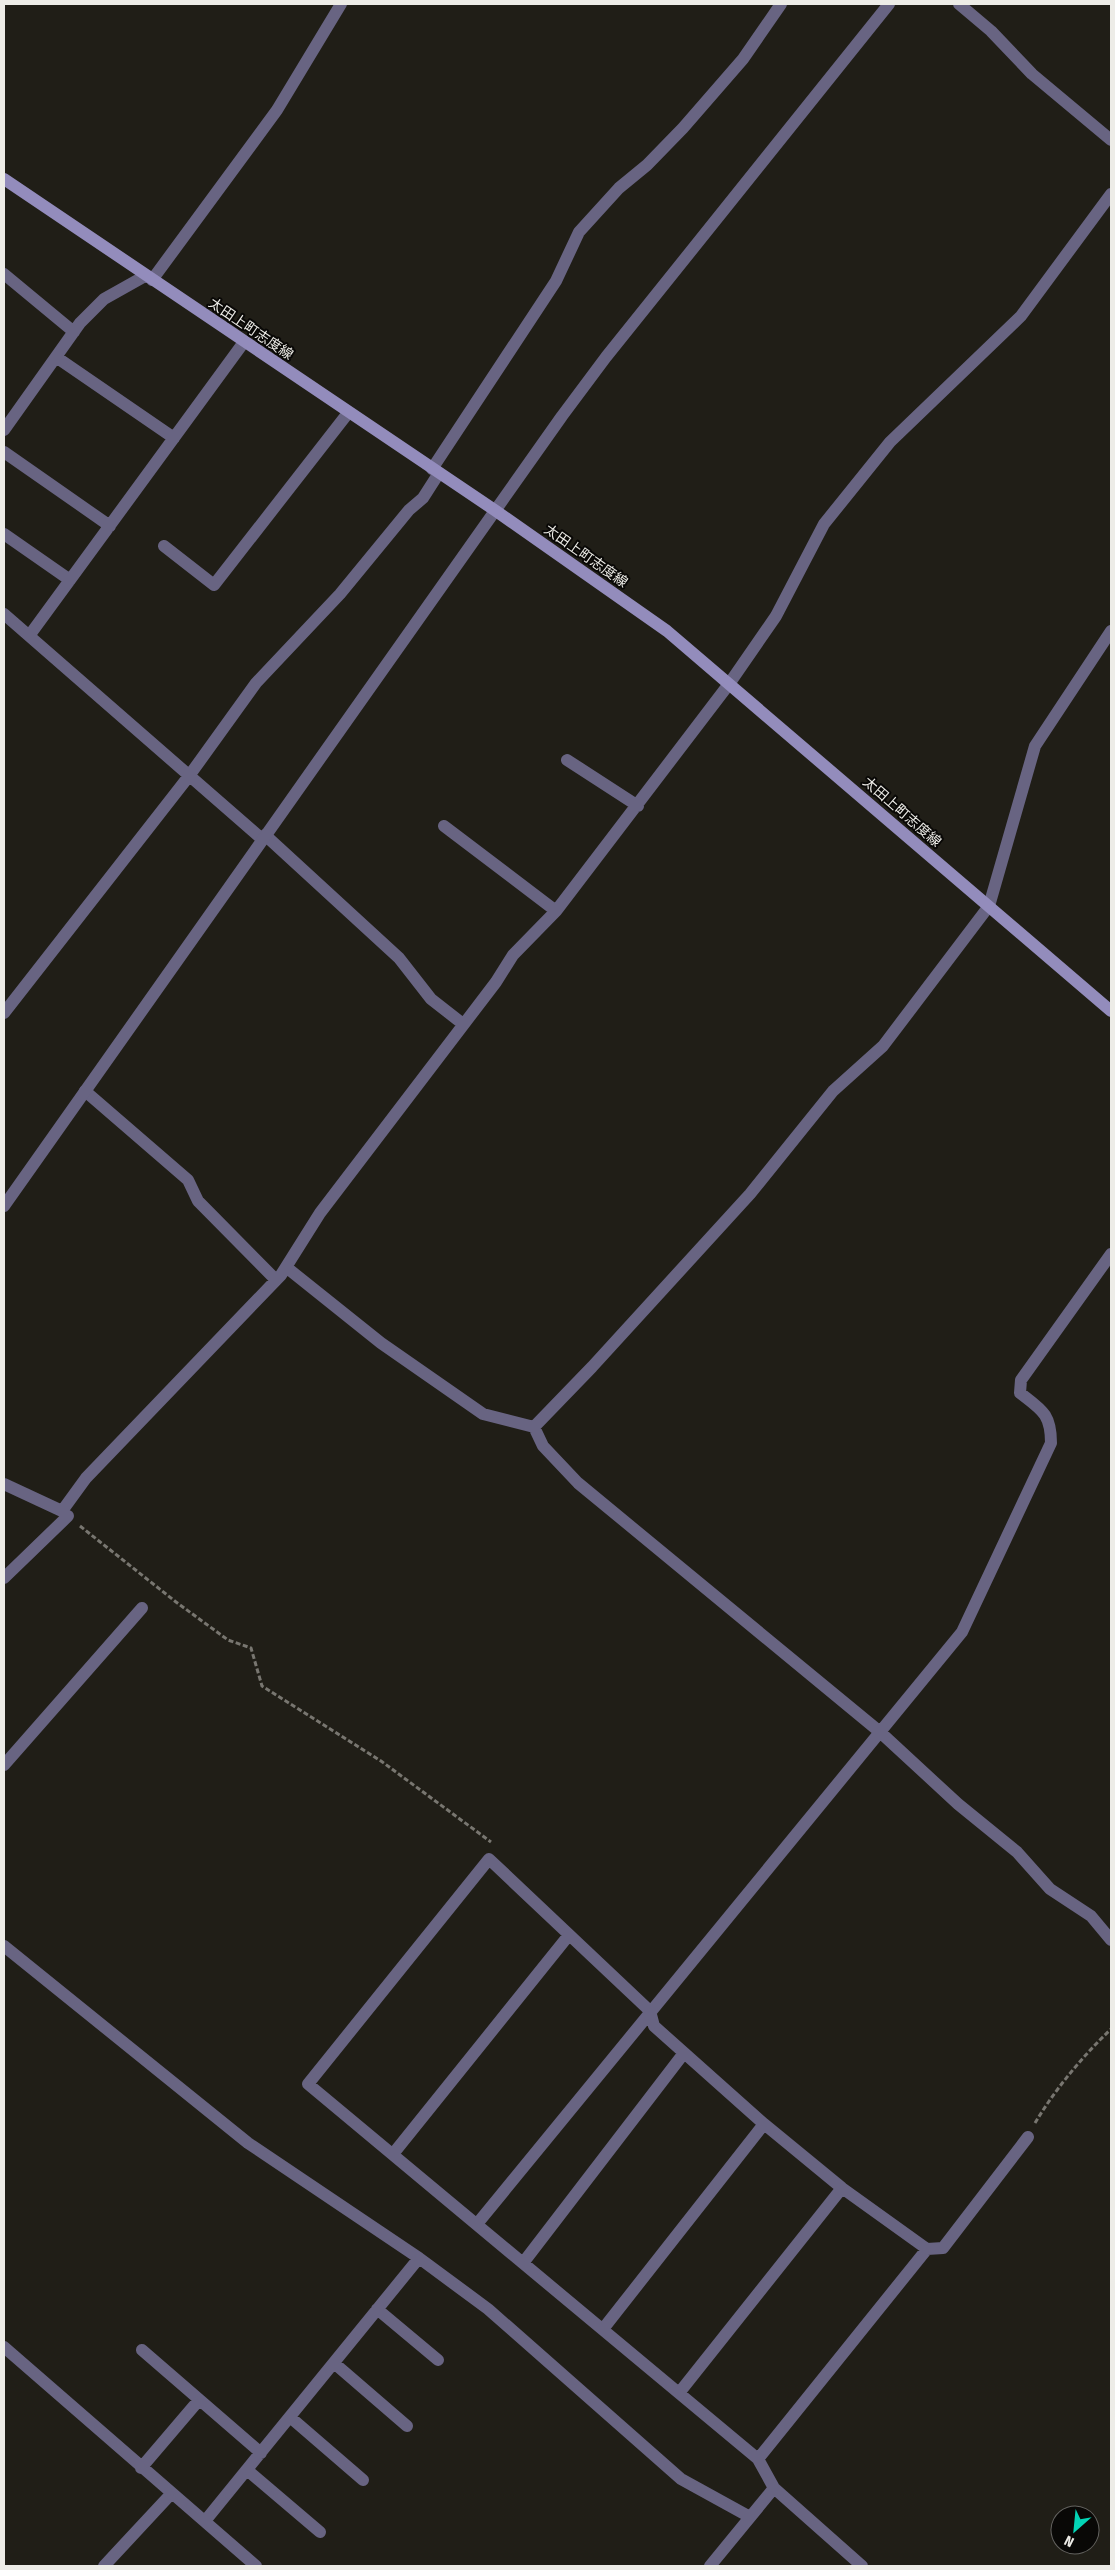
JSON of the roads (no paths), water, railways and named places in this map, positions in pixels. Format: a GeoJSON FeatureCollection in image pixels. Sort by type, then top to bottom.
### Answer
{"type":"FeatureCollection","features":[{"type":"Feature","properties":{"kind":"main road","name":"太田上町志度線"},"geometry":{"type":"LineString","coordinates":[[4,179],[496,511],[667,631],[1111,1011]]}},
{"type":"Feature","properties":{"kind":"street"},"geometry":{"type":"LineString","coordinates":[[4,430],[74,332],[104,299],[149,278],[277,110],[341,4]]}},
{"type":"Feature","properties":{"kind":"street"},"geometry":{"type":"LineString","coordinates":[[4,1013],[189,776],[256,683],[340,594],[409,510],[423,498],[436,471],[556,281],[579,232],[619,188],[647,165],[683,128],[743,59],[781,4]]}},
{"type":"Feature","properties":{"kind":"street"},"geometry":{"type":"LineString","coordinates":[[4,1206],[562,416],[606,357],[889,4]]}},
{"type":"Feature","properties":{"kind":"street"},"geometry":{"type":"LineString","coordinates":[[959,4],[991,31],[1032,74],[1111,140]]}},
{"type":"Feature","properties":{"kind":"street"},"geometry":{"type":"LineString","coordinates":[[4,1484],[62,1511],[86,1478],[276,1280],[320,1213],[513,955],[556,911],[638,806],[729,684],[776,616],[824,524],[890,442],[1021,316],[1111,194]]}},
{"type":"Feature","properties":{"kind":"street"},"geometry":{"type":"LineString","coordinates":[[4,274],[74,332]]}},
{"type":"Feature","properties":{"kind":"street"},"geometry":{"type":"LineString","coordinates":[[29,636],[244,342]]}},
{"type":"Feature","properties":{"kind":"street"},"geometry":{"type":"LineString","coordinates":[[56,357],[174,438]]}},
{"type":"Feature","properties":{"kind":"street"},"geometry":{"type":"LineString","coordinates":[[164,546],[214,585],[348,412]]}},
{"type":"Feature","properties":{"kind":"street"},"geometry":{"type":"LineString","coordinates":[[4,452],[110,526]]}},
{"type":"Feature","properties":{"kind":"street"},"geometry":{"type":"LineString","coordinates":[[4,534],[70,580]]}},
{"type":"Feature","properties":{"kind":"street"},"geometry":{"type":"LineString","coordinates":[[4,614],[189,776],[263,837],[399,958],[431,999],[463,1024]]}},
{"type":"Feature","properties":{"kind":"street"},"geometry":{"type":"LineString","coordinates":[[534,1427],[592,1367],[750,1194],[833,1091],[883,1046],[989,906],[1035,746],[1111,631]]}},
{"type":"Feature","properties":{"kind":"street"},"geometry":{"type":"LineString","coordinates":[[567,760],[638,806]]}},
{"type":"Feature","properties":{"kind":"street"},"geometry":{"type":"LineString","coordinates":[[444,826],[556,911]]}},
{"type":"Feature","properties":{"kind":"street"},"geometry":{"type":"LineString","coordinates":[[85,1091],[188,1180],[198,1201],[276,1280]]}},
{"type":"Feature","properties":{"kind":"street"},"geometry":{"type":"LineString","coordinates":[[477,2224],[962,1632],[1051,1443],[1051,1425],[1045,1412],[1020,1393],[1021,1380],[1111,1254]]}},
{"type":"Feature","properties":{"kind":"street"},"geometry":{"type":"LineString","coordinates":[[286,1267],[381,1343],[483,1414],[534,1427]]}},
{"type":"Feature","properties":{"kind":"street"},"geometry":{"type":"LineString","coordinates":[[534,1427],[543,1446],[578,1483],[880,1732],[958,1804],[1017,1852],[1050,1889],[1091,1916],[1111,1940]]}},
{"type":"Feature","properties":{"kind":"street"},"geometry":{"type":"LineString","coordinates":[[4,1578],[68,1516]]}},
{"type":"Feature","properties":{"kind":"street"},"geometry":{"type":"LineString","coordinates":[[4,1765],[142,1608]]}},
{"type":"Feature","properties":{"kind":"street"},"geometry":{"type":"LineString","coordinates":[[862,2566],[774,2488],[758,2459],[308,2084],[489,1859],[650,2011],[654,2026],[684,2053],[764,2124],[842,2188],[927,2249],[943,2248],[1028,2137]]}},
{"type":"Feature","properties":{"kind":"street"},"geometry":{"type":"LineString","coordinates":[[393,2154],[568,1935]]}},
{"type":"Feature","properties":{"kind":"street"},"geometry":{"type":"LineString","coordinates":[[4,1946],[248,2143],[419,2258],[488,2309],[681,2479],[750,2517]]}},
{"type":"Feature","properties":{"kind":"street"},"geometry":{"type":"LineString","coordinates":[[523,2263],[684,2053]]}},
{"type":"Feature","properties":{"kind":"street"},"geometry":{"type":"LineString","coordinates":[[603,2329],[764,2124]]}},
{"type":"Feature","properties":{"kind":"street"},"geometry":{"type":"LineString","coordinates":[[679,2393],[842,2188]]}},
{"type":"Feature","properties":{"kind":"street"},"geometry":{"type":"LineString","coordinates":[[758,2459],[927,2249]]}},
{"type":"Feature","properties":{"kind":"street"},"geometry":{"type":"LineString","coordinates":[[205,2522],[419,2258]]}},
{"type":"Feature","properties":{"kind":"street"},"geometry":{"type":"LineString","coordinates":[[377,2309],[438,2360]]}},
{"type":"Feature","properties":{"kind":"street"},"geometry":{"type":"LineString","coordinates":[[4,2347],[256,2566]]}},
{"type":"Feature","properties":{"kind":"street"},"geometry":{"type":"LineString","coordinates":[[142,2350],[261,2454]]}},
{"type":"Feature","properties":{"kind":"street"},"geometry":{"type":"LineString","coordinates":[[334,2363],[407,2426]]}},
{"type":"Feature","properties":{"kind":"street"},"geometry":{"type":"LineString","coordinates":[[141,2468],[199,2400]]}},
{"type":"Feature","properties":{"kind":"street"},"geometry":{"type":"LineString","coordinates":[[290,2417],[363,2480]]}},
{"type":"Feature","properties":{"kind":"street"},"geometry":{"type":"LineString","coordinates":[[247,2470],[320,2532]]}},
{"type":"Feature","properties":{"kind":"street"},"geometry":{"type":"LineString","coordinates":[[710,2566],[774,2488]]}},
{"type":"Feature","properties":{"kind":"street"},"geometry":{"type":"LineString","coordinates":[[104,2566],[171,2494]]}}]}
